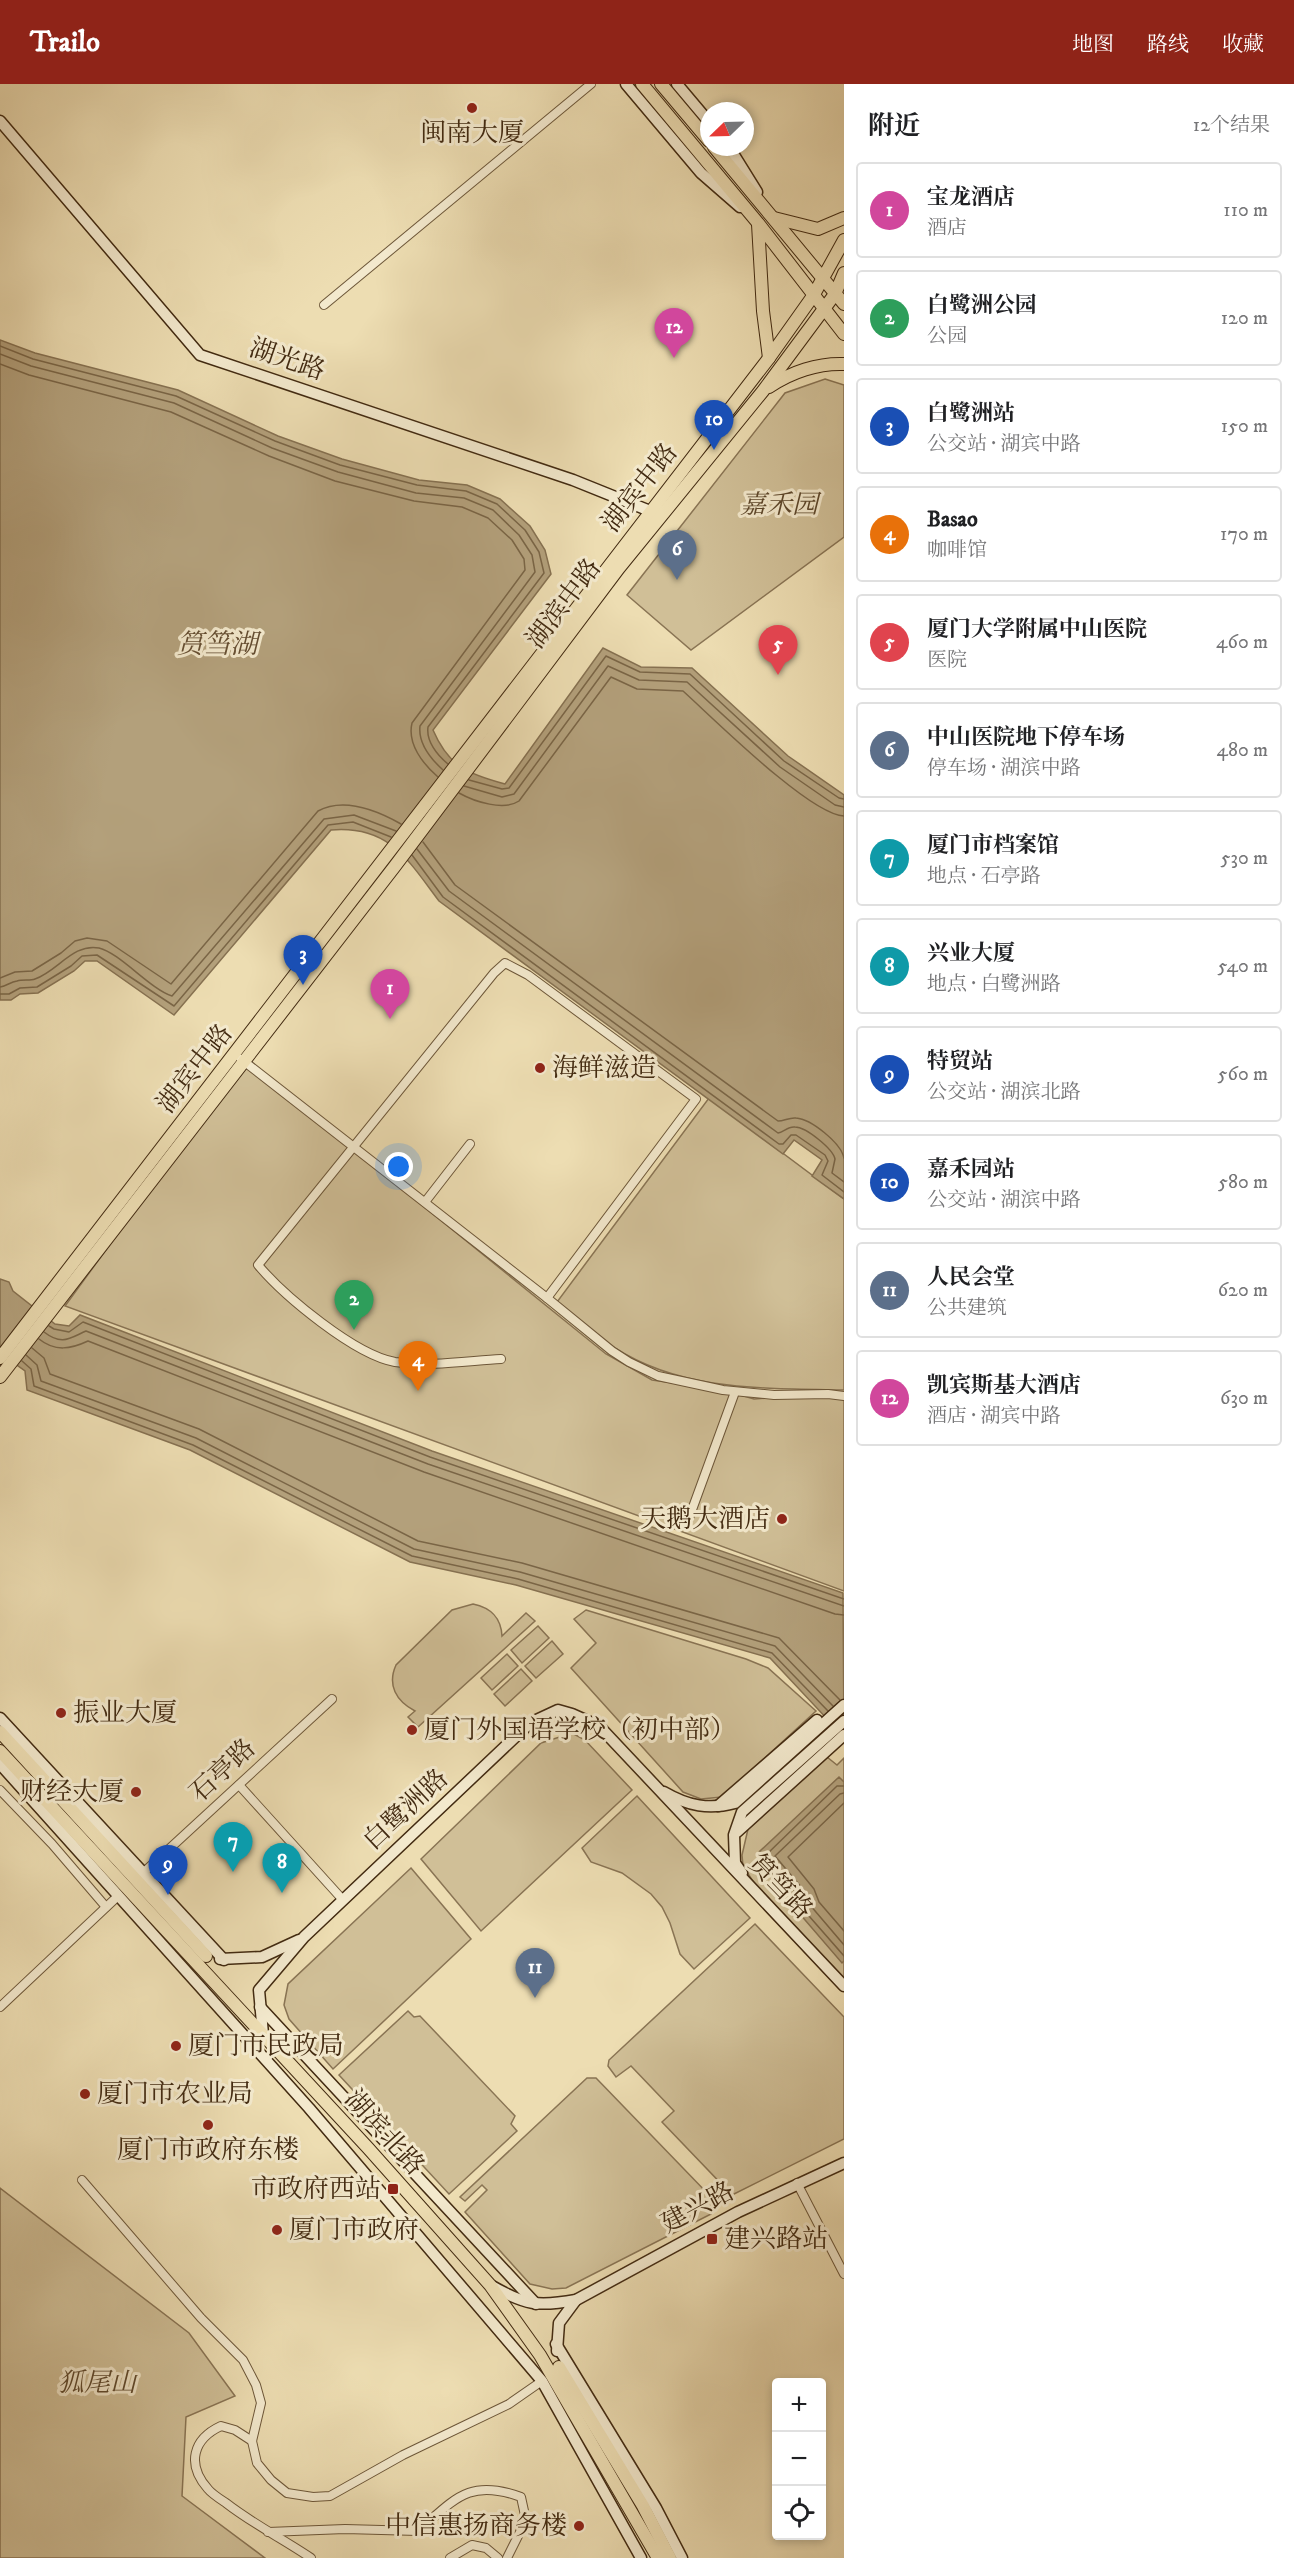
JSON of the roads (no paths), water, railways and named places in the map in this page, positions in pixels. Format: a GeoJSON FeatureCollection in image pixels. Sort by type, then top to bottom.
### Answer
{"type":"FeatureCollection","features":[{"type":"Feature","properties":{"kind":"main road"},"geometry":{"type":"LineString","coordinates":[[642,84],[758,223],[813,297],[844,334]]}},
{"type":"Feature","properties":{"kind":"main road"},"geometry":{"type":"LineString","coordinates":[[661,84],[700,130]]}},
{"type":"Feature","properties":{"kind":"main road"},"geometry":{"type":"LineString","coordinates":[[722,156],[844,304]]}},
{"type":"Feature","properties":{"kind":"main road"},"geometry":{"type":"LineString","coordinates":[[773,217],[818,229],[844,218]]}},
{"type":"Feature","properties":{"kind":"main road"},"geometry":{"type":"LineString","coordinates":[[758,223],[763,311],[769,358]]}},
{"type":"Feature","properties":{"kind":"main road","name":"湖宾中路"},"geometry":{"type":"LineString","coordinates":[[2,1368],[391,862],[650,511],[769,358],[813,297],[844,240]]}},
{"type":"Feature","properties":{"kind":"main road","name":"湖滨中路"},"geometry":{"type":"LineString","coordinates":[[468,760],[619,568],[763,391],[835,294],[844,273]]}},
{"type":"Feature","properties":{"kind":"main road"},"geometry":{"type":"LineString","coordinates":[[763,391],[781,379],[825,363],[844,364]]}},
{"type":"Feature","properties":{"kind":"main road"},"geometry":{"type":"LineString","coordinates":[[0,1732],[206,1956]]}},
{"type":"Feature","properties":{"kind":"main road","name":"湖滨北路"},"geometry":{"type":"LineString","coordinates":[[0,1750],[263,2034],[490,2285],[540,2355],[658,2558]]}},
{"type":"Feature","properties":{"kind":"main road"},"geometry":{"type":"LineString","coordinates":[[559,2367],[643,2506],[670,2558]]}},
{"type":"Feature","properties":{"kind":"street"},"geometry":{"type":"LineString","coordinates":[[324,305],[591,84]]}},
{"type":"Feature","properties":{"kind":"street"},"geometry":{"type":"LineString","coordinates":[[626,84],[701,173],[758,223]]}},
{"type":"Feature","properties":{"kind":"street"},"geometry":{"type":"LineString","coordinates":[[677,84],[700,111]]}},
{"type":"Feature","properties":{"kind":"street","name":"湖光路"},"geometry":{"type":"LineString","coordinates":[[0,121],[200,355],[573,480],[650,511]]}},
{"type":"Feature","properties":{"kind":"street"},"geometry":{"type":"LineString","coordinates":[[735,156],[773,217]]}},
{"type":"Feature","properties":{"kind":"street"},"geometry":{"type":"LineString","coordinates":[[501,1359],[394,1362],[368,1351],[314,1316],[274,1284],[258,1265],[494,972],[506,963],[528,975],[696,1099],[547,1298]]}},
{"type":"Feature","properties":{"kind":"street"},"geometry":{"type":"LineString","coordinates":[[239,1058],[612,1351],[649,1371],[689,1384],[735,1392],[844,1396]]}},
{"type":"Feature","properties":{"kind":"street"},"geometry":{"type":"LineString","coordinates":[[425,1202],[470,1144]]}},
{"type":"Feature","properties":{"kind":"street"},"geometry":{"type":"LineString","coordinates":[[689,1518],[735,1392]]}},
{"type":"Feature","properties":{"kind":"street","name":"白鹭洲路"},"geometry":{"type":"LineString","coordinates":[[653,1786],[680,1802],[716,1808],[735,1803],[822,1721],[844,1695]]}},
{"type":"Feature","properties":{"kind":"street","name":"石亭路"},"geometry":{"type":"LineString","coordinates":[[143,1873],[332,1699]]}},
{"type":"Feature","properties":{"kind":"street","name":"白鹭洲路"},"geometry":{"type":"LineString","coordinates":[[822,1721],[844,1705]]}},
{"type":"Feature","properties":{"kind":"street","name":"白鹭洲路"},"geometry":{"type":"LineString","coordinates":[[263,2034],[259,1989],[304,1937],[530,1723],[558,1710],[598,1726],[709,1845]]}},
{"type":"Feature","properties":{"kind":"street"},"geometry":{"type":"LineString","coordinates":[[0,1718],[224,1960]]}},
{"type":"Feature","properties":{"kind":"street"},"geometry":{"type":"LineString","coordinates":[[757,1895],[735,1863],[734,1835],[742,1812],[838,1735],[844,1721]]}},
{"type":"Feature","properties":{"kind":"street"},"geometry":{"type":"LineString","coordinates":[[0,1764],[309,2108],[542,2381],[641,2558]]}},
{"type":"Feature","properties":{"kind":"street"},"geometry":{"type":"LineString","coordinates":[[0,1785],[10,1775]]}},
{"type":"Feature","properties":{"kind":"street"},"geometry":{"type":"LineString","coordinates":[[239,1785],[343,1900]]}},
{"type":"Feature","properties":{"kind":"street"},"geometry":{"type":"LineString","coordinates":[[0,1790],[52,1844],[106,1907]]}},
{"type":"Feature","properties":{"kind":"street","name":"筼筜路"},"geometry":{"type":"LineString","coordinates":[[709,1845],[844,1986]]}},
{"type":"Feature","properties":{"kind":"street"},"geometry":{"type":"LineString","coordinates":[[0,2007],[118,1896]]}},
{"type":"Feature","properties":{"kind":"street","name":"白鹭洲路"},"geometry":{"type":"LineString","coordinates":[[206,1956],[224,1960],[262,1958],[304,1937]]}},
{"type":"Feature","properties":{"kind":"street"},"geometry":{"type":"LineString","coordinates":[[260,2007],[536,2304]]}},
{"type":"Feature","properties":{"kind":"street","name":"建兴路"},"geometry":{"type":"LineString","coordinates":[[490,2285],[514,2299],[536,2304],[547,2305],[576,2300],[738,2212],[844,2163]]}},
{"type":"Feature","properties":{"kind":"street"},"geometry":{"type":"LineString","coordinates":[[82,2181],[201,2318],[243,2360],[256,2385],[261,2403],[252,2441],[257,2463],[271,2480],[288,2493],[313,2497],[330,2496],[403,2455],[509,2404],[542,2381]]}},
{"type":"Feature","properties":{"kind":"street"},"geometry":{"type":"LineString","coordinates":[[797,2183],[844,2274]]}},
{"type":"Feature","properties":{"kind":"street","name":"建兴路"},"geometry":{"type":"LineString","coordinates":[[559,2367],[556,2344],[559,2323],[576,2300]]}},
{"type":"Feature","properties":{"kind":"street"},"geometry":{"type":"LineString","coordinates":[[556,2344],[656,2508],[682,2558]]}},
{"type":"Feature","properties":{"kind":"street"},"geometry":{"type":"LineString","coordinates":[[252,2441],[235,2430],[221,2426],[207,2432],[199,2442],[194,2455],[198,2472],[207,2488],[251,2522],[311,2558]]}},
{"type":"Feature","properties":{"kind":"street"},"geometry":{"type":"LineString","coordinates":[[268,2532],[345,2529],[418,2531],[464,2493],[485,2488],[505,2491],[521,2497],[526,2520],[507,2558]]}},
{"type":"Feature","properties":{"kind":"street"},"geometry":{"type":"LineString","coordinates":[[450,2558],[472,2545],[486,2547],[498,2558]]}},
{"type":"Feature","properties":{"kind":"water","name":"筼筜湖"},"geometry":{"type":"Polygon","coordinates":[[[0,340],[35,353],[178,390],[278,436],[342,459],[419,480],[467,485],[500,499],[530,526],[545,550],[551,574],[433,730],[439,743],[453,761],[470,772],[505,784],[603,648],[641,667],[692,668],[788,756],[844,795],[844,1199],[812,1176],[822,1160],[794,1140],[783,1154],[439,901],[395,848],[368,833],[331,830],[174,1015],[97,961],[85,961],[74,971],[38,993],[20,994],[11,1000],[0,1000],[0,340]]]}},
{"type":"Feature","properties":{"kind":"water"},"geometry":{"type":"Polygon","coordinates":[[[0,1279],[9,1282],[13,1291],[55,1324],[69,1326],[80,1315],[432,1451],[843,1593],[844,1737],[770,1658],[516,1585],[410,1562],[190,1450],[27,1390],[25,1371],[0,1353],[0,1279]]]}},
{"type":"Feature","properties":{"kind":"water"},"geometry":{"type":"Polygon","coordinates":[[[839,1777],[844,1782],[844,1961],[842,1963],[793,1906],[796,1902],[758,1856],[759,1852],[839,1777]]]}},
{"type":"Feature","properties":{"kind":"place","name":"闽南大厦"},"geometry":{"type":"Point","coordinates":[472,108]}},
{"type":"Feature","properties":{"kind":"place","name":"凯宾斯基大酒店"},"geometry":{"type":"Point","coordinates":[674,358]}},
{"type":"Feature","properties":{"kind":"place","name":"嘉禾园站"},"geometry":{"type":"Point","coordinates":[714,450]}},
{"type":"Feature","properties":{"kind":"place","name":"中山医院地下停车场"},"geometry":{"type":"Point","coordinates":[677,580]}},
{"type":"Feature","properties":{"kind":"place","name":"厦门大学附属中山医院"},"geometry":{"type":"Point","coordinates":[778,675]}},
{"type":"Feature","properties":{"kind":"place","name":"白鹭洲站"},"geometry":{"type":"Point","coordinates":[303,985]}},
{"type":"Feature","properties":{"kind":"place","name":"宝龙酒店"},"geometry":{"type":"Point","coordinates":[390,1019]}},
{"type":"Feature","properties":{"kind":"place","name":"海鲜滋造"},"geometry":{"type":"Point","coordinates":[540,1068]}},
{"type":"Feature","properties":{"kind":"place","name":"白鹭洲公园"},"geometry":{"type":"Point","coordinates":[354,1330]}},
{"type":"Feature","properties":{"kind":"place","name":"Basao"},"geometry":{"type":"Point","coordinates":[418,1391]}},
{"type":"Feature","properties":{"kind":"place","name":"天鹅大酒店"},"geometry":{"type":"Point","coordinates":[782,1519]}},
{"type":"Feature","properties":{"kind":"place","name":"振业大厦"},"geometry":{"type":"Point","coordinates":[61,1713]}},
{"type":"Feature","properties":{"kind":"place","name":"厦门外国语学校（初中部）"},"geometry":{"type":"Point","coordinates":[412,1730]}},
{"type":"Feature","properties":{"kind":"place","name":"财经大厦"},"geometry":{"type":"Point","coordinates":[136,1792]}},
{"type":"Feature","properties":{"kind":"place","name":"厦门市档案馆"},"geometry":{"type":"Point","coordinates":[233,1872]}},
{"type":"Feature","properties":{"kind":"place","name":"兴业大厦"},"geometry":{"type":"Point","coordinates":[282,1893]}},
{"type":"Feature","properties":{"kind":"place","name":"特贸站"},"geometry":{"type":"Point","coordinates":[168,1895]}},
{"type":"Feature","properties":{"kind":"place","name":"人民会堂"},"geometry":{"type":"Point","coordinates":[535,1998]}},
{"type":"Feature","properties":{"kind":"place","name":"厦门市民政局"},"geometry":{"type":"Point","coordinates":[176,2046]}},
{"type":"Feature","properties":{"kind":"place","name":"厦门市农业局"},"geometry":{"type":"Point","coordinates":[85,2094]}},
{"type":"Feature","properties":{"kind":"place","name":"厦门市政府东楼"},"geometry":{"type":"Point","coordinates":[208,2125]}},
{"type":"Feature","properties":{"kind":"place","name":"市政府西站"},"geometry":{"type":"Point","coordinates":[393,2189]}},
{"type":"Feature","properties":{"kind":"place","name":"厦门市政府"},"geometry":{"type":"Point","coordinates":[277,2230]}},
{"type":"Feature","properties":{"kind":"place","name":"建兴路站"},"geometry":{"type":"Point","coordinates":[712,2239]}},
{"type":"Feature","properties":{"kind":"place","name":"中信惠扬商务楼"},"geometry":{"type":"Point","coordinates":[579,2526]}},
{"type":"Feature","properties":{"kind":"park label","name":"嘉禾园"},"geometry":{"type":"Point","coordinates":[779,505]}},
{"type":"Feature","properties":{"kind":"park label","name":"狐尾山"},"geometry":{"type":"Point","coordinates":[97,2383]}}]}
